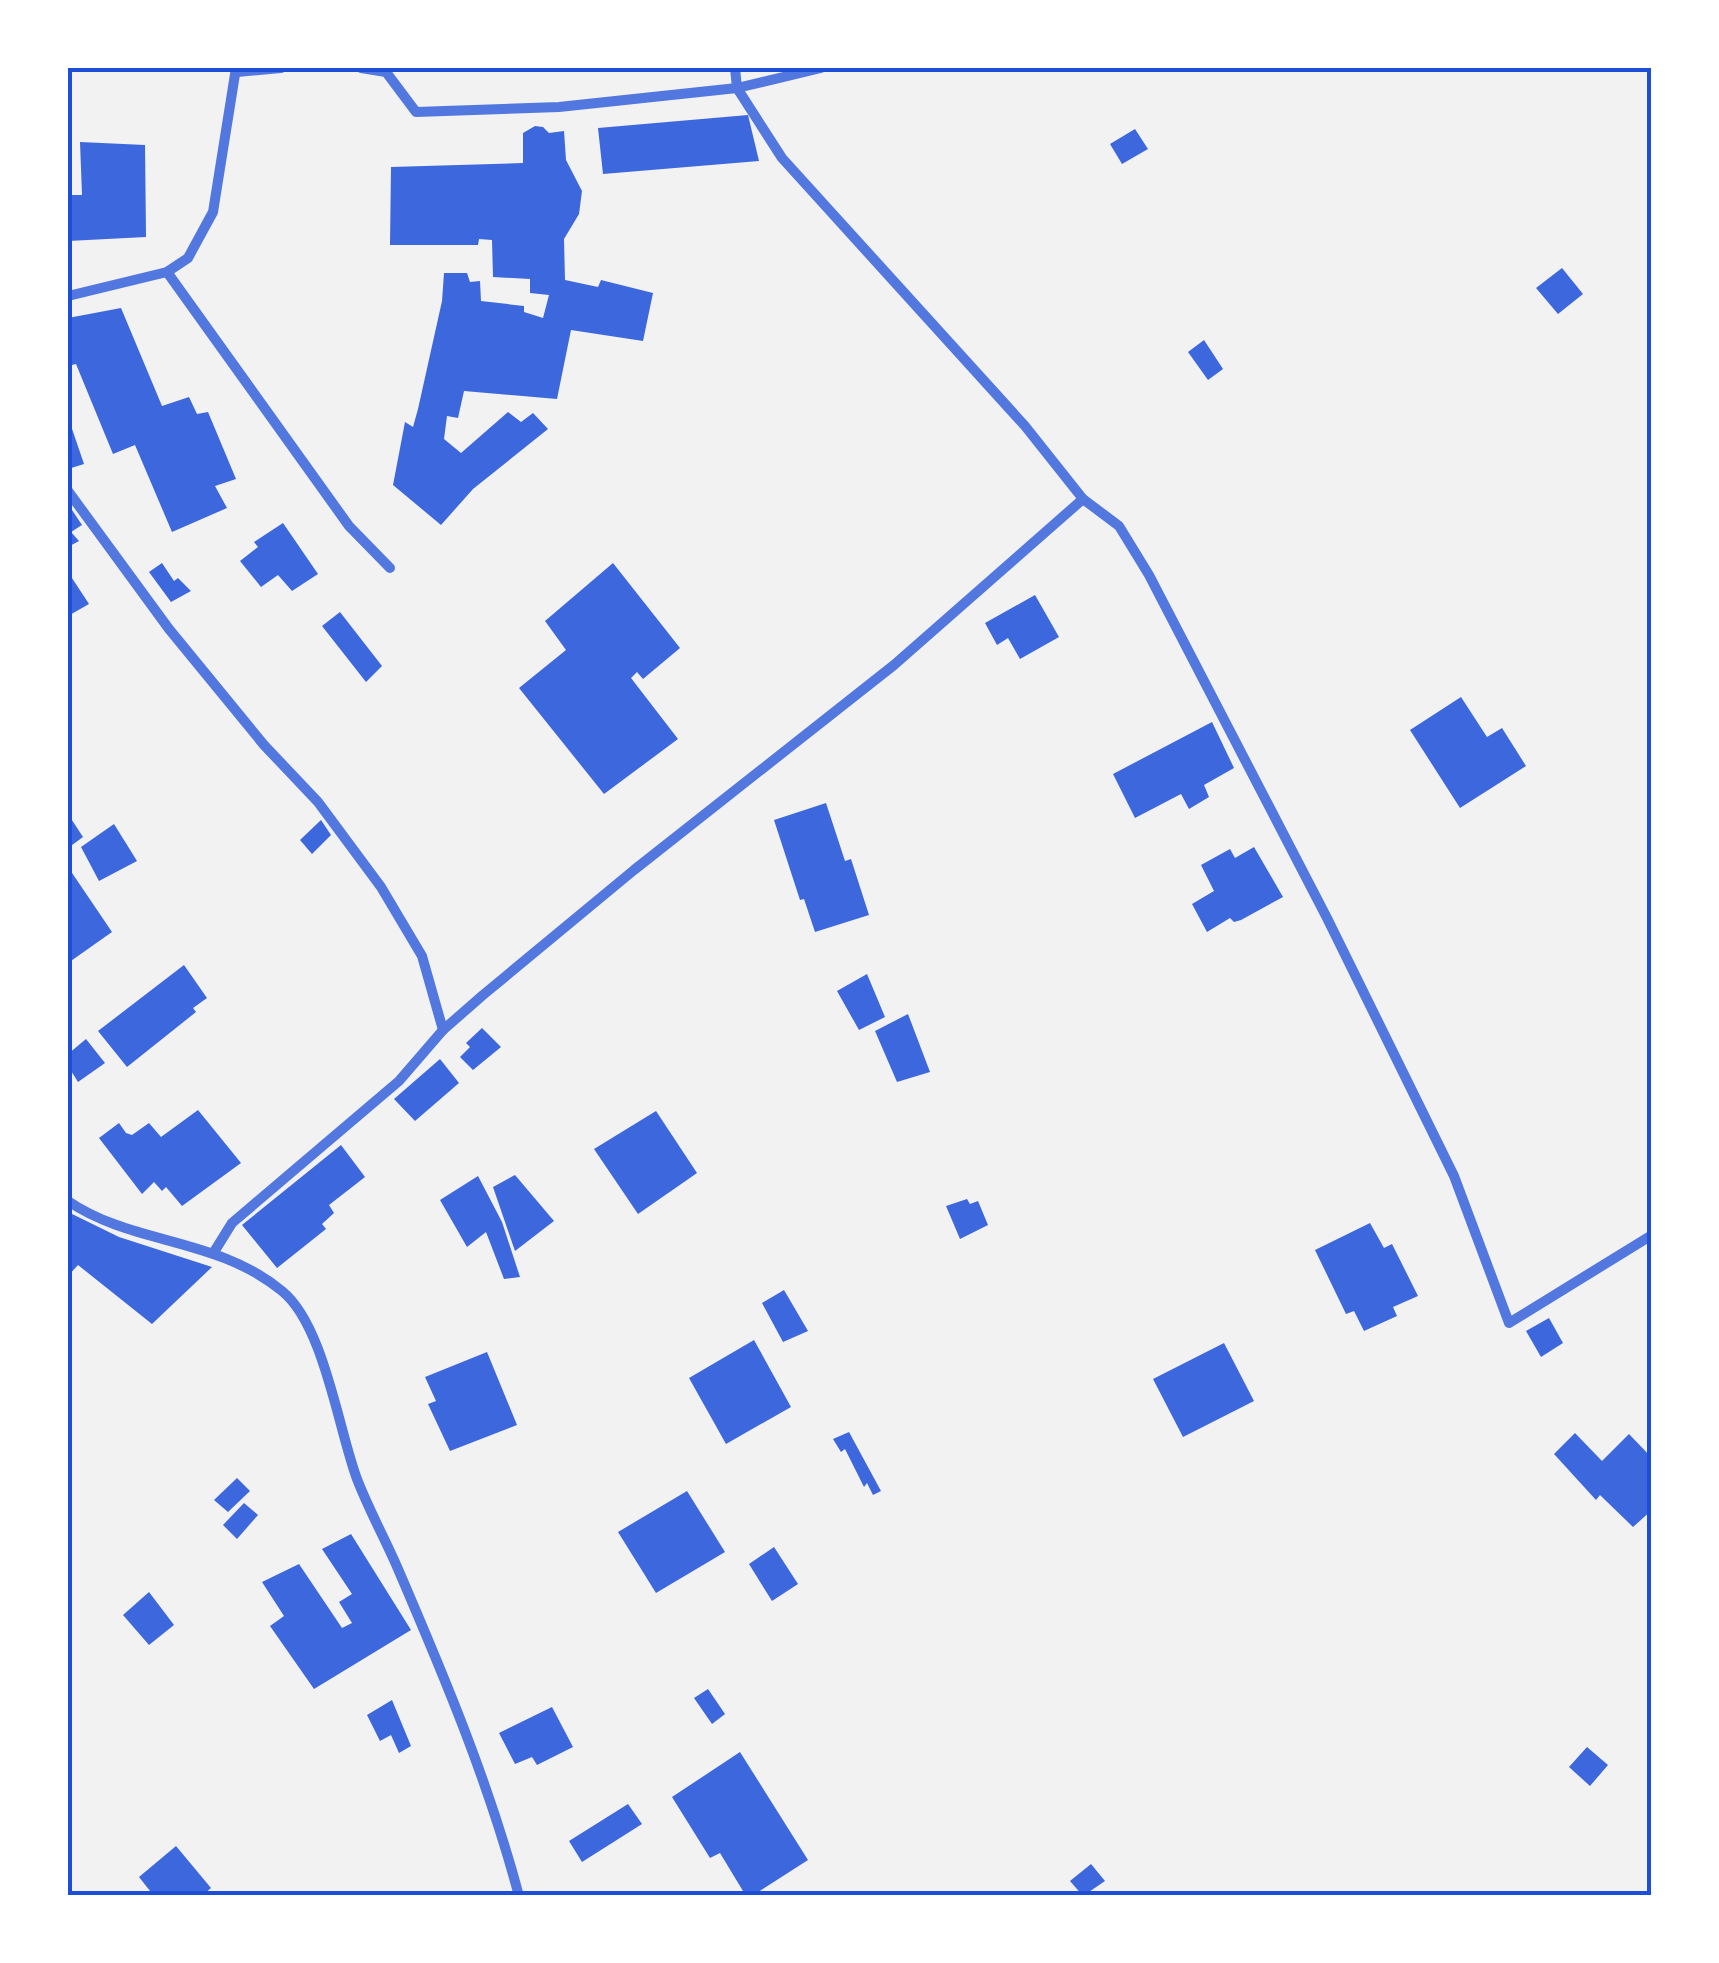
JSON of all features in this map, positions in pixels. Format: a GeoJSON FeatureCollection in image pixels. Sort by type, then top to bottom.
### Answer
{"type":"FeatureCollection","features":[{"type":"Feature","properties":{"kind":"street"},"geometry":{"type":"LineString","coordinates":[[68,296],[167,272],[188,258],[213,212],[237,70],[281,68]]}},
{"type":"Feature","properties":{"kind":"street"},"geometry":{"type":"LineString","coordinates":[[361,68],[386,72],[416,112],[559,107],[737,88],[821,68]]}},
{"type":"Feature","properties":{"kind":"street"},"geometry":{"type":"LineString","coordinates":[[735,68],[737,88],[782,158],[1025,426],[1083,499],[1119,526],[1149,575],[1310,884],[1454,1176],[1510,1324],[1652,1234]]}},
{"type":"Feature","properties":{"kind":"street"},"geometry":{"type":"LineString","coordinates":[[167,272],[349,526],[390,568]]}},
{"type":"Feature","properties":{"kind":"street"},"geometry":{"type":"LineString","coordinates":[[68,490],[169,628],[264,745],[318,802],[380,887],[422,956],[443,1030]]}},
{"type":"Feature","properties":{"kind":"street"},"geometry":{"type":"LineString","coordinates":[[214,1252],[232,1224],[399,1081],[443,1030],[634,870],[894,665],[1083,499]]}},
{"type":"Feature","properties":{"kind":"street"},"geometry":{"type":"LineString","coordinates":[[68,1201],[116,1223],[251,1267],[287,1294],[310,1328],[358,1479],[468,1734],[519,1896]]}},
{"type":"Feature","properties":{"kind":"building"},"geometry":{"type":"Polygon","coordinates":[[[748,115],[759,161],[603,174],[598,128],[748,115]]]}},
{"type":"Feature","properties":{"kind":"building"},"geometry":{"type":"Polygon","coordinates":[[[535,126],[549,133],[564,131],[566,160],[582,191],[579,214],[564,239],[565,280],[598,287],[601,280],[653,293],[643,341],[571,330],[557,399],[464,391],[458,418],[447,416],[444,439],[461,453],[508,412],[521,422],[533,413],[548,429],[473,489],[441,525],[393,485],[405,422],[413,427],[418,409],[442,301],[444,273],[467,273],[470,282],[480,281],[481,301],[524,306],[524,312],[543,318],[549,295],[530,293],[530,279],[493,277],[492,240],[479,239],[478,245],[390,245],[391,167],[523,163],[523,133],[535,126]]]}},
{"type":"Feature","properties":{"kind":"building"},"geometry":{"type":"Polygon","coordinates":[[[1135,129],[1148,149],[1122,164],[1110,144],[1135,129]]]}},
{"type":"Feature","properties":{"kind":"building"},"geometry":{"type":"Polygon","coordinates":[[[80,142],[145,145],[146,237],[68,241],[68,195],[82,195],[80,142]]]}},
{"type":"Feature","properties":{"kind":"building"},"geometry":{"type":"Polygon","coordinates":[[[1562,268],[1583,294],[1558,314],[1536,288],[1562,268]]]}},
{"type":"Feature","properties":{"kind":"building"},"geometry":{"type":"Polygon","coordinates":[[[121,308],[162,406],[189,397],[197,414],[208,412],[236,479],[215,486],[227,508],[172,532],[135,445],[113,454],[76,364],[68,366],[68,318],[121,308]]]}},
{"type":"Feature","properties":{"kind":"building"},"geometry":{"type":"Polygon","coordinates":[[[1204,340],[1223,369],[1208,380],[1188,352],[1204,340]]]}},
{"type":"Feature","properties":{"kind":"building"},"geometry":{"type":"Polygon","coordinates":[[[68,417],[84,464],[68,469],[68,417]]]}},
{"type":"Feature","properties":{"kind":"building"},"geometry":{"type":"Polygon","coordinates":[[[68,504],[82,525],[71,532],[79,541],[68,547],[68,504]]]}},
{"type":"Feature","properties":{"kind":"building"},"geometry":{"type":"Polygon","coordinates":[[[283,523],[318,574],[292,591],[278,575],[261,587],[240,561],[258,547],[254,542],[283,523]]]}},
{"type":"Feature","properties":{"kind":"building"},"geometry":{"type":"Polygon","coordinates":[[[162,563],[174,581],[178,578],[191,591],[171,602],[149,572],[162,563]]]}},
{"type":"Feature","properties":{"kind":"building"},"geometry":{"type":"Polygon","coordinates":[[[613,563],[680,648],[643,679],[637,672],[631,678],[678,739],[604,794],[519,688],[566,650],[545,621],[613,563]]]}},
{"type":"Feature","properties":{"kind":"building"},"geometry":{"type":"Polygon","coordinates":[[[68,577],[89,604],[68,616],[68,577]]]}},
{"type":"Feature","properties":{"kind":"building"},"geometry":{"type":"Polygon","coordinates":[[[1035,595],[1059,637],[1020,659],[1008,638],[997,645],[985,623],[1035,595]]]}},
{"type":"Feature","properties":{"kind":"building"},"geometry":{"type":"Polygon","coordinates":[[[340,612],[382,666],[366,682],[322,626],[340,612]]]}},
{"type":"Feature","properties":{"kind":"building"},"geometry":{"type":"Polygon","coordinates":[[[1461,697],[1487,737],[1502,728],[1526,766],[1460,808],[1410,730],[1461,697]]]}},
{"type":"Feature","properties":{"kind":"building"},"geometry":{"type":"Polygon","coordinates":[[[1212,722],[1234,768],[1204,785],[1209,797],[1189,809],[1181,794],[1135,818],[1113,774],[1212,722]]]}},
{"type":"Feature","properties":{"kind":"building"},"geometry":{"type":"Polygon","coordinates":[[[826,803],[845,861],[851,859],[869,915],[815,932],[804,899],[800,900],[774,820],[826,803]]]}},
{"type":"Feature","properties":{"kind":"building"},"geometry":{"type":"Polygon","coordinates":[[[68,814],[83,837],[68,848],[68,814]]]}},
{"type":"Feature","properties":{"kind":"building"},"geometry":{"type":"Polygon","coordinates":[[[321,820],[331,835],[312,854],[300,840],[321,820]]]}},
{"type":"Feature","properties":{"kind":"building"},"geometry":{"type":"Polygon","coordinates":[[[114,824],[137,861],[99,881],[81,847],[114,824]]]}},
{"type":"Feature","properties":{"kind":"building"},"geometry":{"type":"Polygon","coordinates":[[[1254,847],[1283,897],[1241,920],[1234,922],[1230,918],[1207,932],[1192,904],[1214,891],[1201,865],[1230,849],[1235,858],[1254,847]]]}},
{"type":"Feature","properties":{"kind":"building"},"geometry":{"type":"Polygon","coordinates":[[[68,867],[112,932],[68,963],[68,867]]]}},
{"type":"Feature","properties":{"kind":"building"},"geometry":{"type":"Polygon","coordinates":[[[184,965],[207,998],[193,1008],[196,1012],[127,1067],[98,1031],[184,965]]]}},
{"type":"Feature","properties":{"kind":"building"},"geometry":{"type":"Polygon","coordinates":[[[867,974],[885,1017],[859,1030],[837,991],[867,974]]]}},
{"type":"Feature","properties":{"kind":"building"},"geometry":{"type":"Polygon","coordinates":[[[908,1014],[930,1072],[897,1082],[875,1031],[908,1014]]]}},
{"type":"Feature","properties":{"kind":"building"},"geometry":{"type":"Polygon","coordinates":[[[482,1028],[501,1047],[473,1070],[460,1057],[470,1047],[466,1043],[482,1028]]]}},
{"type":"Feature","properties":{"kind":"building"},"geometry":{"type":"Polygon","coordinates":[[[86,1039],[105,1063],[78,1082],[68,1066],[68,1054],[86,1039]]]}},
{"type":"Feature","properties":{"kind":"building"},"geometry":{"type":"Polygon","coordinates":[[[440,1059],[459,1083],[415,1121],[394,1099],[440,1059]]]}},
{"type":"Feature","properties":{"kind":"building"},"geometry":{"type":"Polygon","coordinates":[[[198,1110],[241,1163],[182,1206],[166,1187],[162,1191],[154,1182],[142,1194],[99,1138],[119,1123],[132,1135],[149,1123],[161,1137],[198,1110]]]}},
{"type":"Feature","properties":{"kind":"building"},"geometry":{"type":"Polygon","coordinates":[[[656,1111],[697,1173],[638,1214],[594,1149],[656,1111]]]}},
{"type":"Feature","properties":{"kind":"building"},"geometry":{"type":"Polygon","coordinates":[[[341,1145],[365,1177],[329,1205],[334,1213],[322,1224],[326,1229],[277,1268],[242,1225],[341,1145]]]}},
{"type":"Feature","properties":{"kind":"building"},"geometry":{"type":"Polygon","coordinates":[[[515,1175],[554,1221],[515,1251],[493,1187],[515,1175]]]}},
{"type":"Feature","properties":{"kind":"building"},"geometry":{"type":"Polygon","coordinates":[[[478,1176],[502,1222],[520,1277],[504,1279],[486,1232],[467,1247],[440,1200],[478,1176]]]}},
{"type":"Feature","properties":{"kind":"building"},"geometry":{"type":"Polygon","coordinates":[[[967,1199],[970,1204],[978,1201],[988,1225],[960,1239],[946,1206],[967,1199]]]}},
{"type":"Feature","properties":{"kind":"building"},"geometry":{"type":"Polygon","coordinates":[[[68,1212],[119,1237],[212,1267],[152,1324],[78,1265],[68,1276],[68,1212]]]}},
{"type":"Feature","properties":{"kind":"building"},"geometry":{"type":"Polygon","coordinates":[[[1370,1223],[1384,1248],[1392,1244],[1418,1296],[1393,1307],[1397,1316],[1364,1331],[1354,1311],[1346,1314],[1315,1250],[1370,1223]]]}},
{"type":"Feature","properties":{"kind":"building"},"geometry":{"type":"Polygon","coordinates":[[[784,1290],[808,1331],[783,1342],[762,1303],[784,1290]]]}},
{"type":"Feature","properties":{"kind":"building"},"geometry":{"type":"Polygon","coordinates":[[[1549,1318],[1563,1343],[1541,1357],[1526,1331],[1549,1318]]]}},
{"type":"Feature","properties":{"kind":"building"},"geometry":{"type":"Polygon","coordinates":[[[754,1340],[791,1407],[726,1444],[689,1378],[754,1340]]]}},
{"type":"Feature","properties":{"kind":"building"},"geometry":{"type":"Polygon","coordinates":[[[1224,1343],[1254,1401],[1183,1437],[1153,1379],[1224,1343]]]}},
{"type":"Feature","properties":{"kind":"building"},"geometry":{"type":"Polygon","coordinates":[[[487,1352],[517,1425],[450,1451],[428,1404],[436,1401],[425,1377],[487,1352]]]}},
{"type":"Feature","properties":{"kind":"building"},"geometry":{"type":"Polygon","coordinates":[[[849,1432],[881,1491],[873,1495],[867,1483],[864,1487],[845,1449],[841,1452],[833,1439],[849,1432]]]}},
{"type":"Feature","properties":{"kind":"building"},"geometry":{"type":"Polygon","coordinates":[[[1575,1433],[1602,1461],[1629,1434],[1652,1458],[1652,1510],[1633,1527],[1600,1495],[1596,1500],[1554,1454],[1575,1433]]]}},
{"type":"Feature","properties":{"kind":"building"},"geometry":{"type":"Polygon","coordinates":[[[237,1478],[250,1491],[228,1512],[214,1500],[237,1478]]]}},
{"type":"Feature","properties":{"kind":"building"},"geometry":{"type":"Polygon","coordinates":[[[687,1491],[725,1552],[656,1593],[618,1532],[687,1491]]]}},
{"type":"Feature","properties":{"kind":"building"},"geometry":{"type":"Polygon","coordinates":[[[244,1503],[258,1515],[237,1539],[223,1525],[244,1503]]]}},
{"type":"Feature","properties":{"kind":"building"},"geometry":{"type":"Polygon","coordinates":[[[351,1534],[411,1630],[314,1689],[270,1626],[284,1616],[262,1582],[299,1564],[342,1628],[352,1623],[339,1602],[352,1594],[322,1549],[351,1534]]]}},
{"type":"Feature","properties":{"kind":"building"},"geometry":{"type":"Polygon","coordinates":[[[774,1547],[798,1584],[772,1601],[749,1564],[774,1547]]]}},
{"type":"Feature","properties":{"kind":"building"},"geometry":{"type":"Polygon","coordinates":[[[149,1592],[174,1625],[149,1645],[123,1615],[149,1592]]]}},
{"type":"Feature","properties":{"kind":"building"},"geometry":{"type":"Polygon","coordinates":[[[708,1689],[725,1714],[712,1724],[694,1698],[708,1689]]]}},
{"type":"Feature","properties":{"kind":"building"},"geometry":{"type":"Polygon","coordinates":[[[392,1700],[411,1746],[399,1753],[391,1735],[380,1741],[367,1715],[392,1700]]]}},
{"type":"Feature","properties":{"kind":"building"},"geometry":{"type":"Polygon","coordinates":[[[552,1707],[573,1747],[537,1765],[532,1757],[515,1764],[499,1733],[552,1707]]]}},
{"type":"Feature","properties":{"kind":"building"},"geometry":{"type":"Polygon","coordinates":[[[1587,1747],[1608,1765],[1590,1786],[1569,1767],[1587,1747]]]}},
{"type":"Feature","properties":{"kind":"building"},"geometry":{"type":"Polygon","coordinates":[[[740,1752],[808,1860],[752,1896],[746,1896],[720,1853],[710,1858],[672,1797],[740,1752]]]}},
{"type":"Feature","properties":{"kind":"building"},"geometry":{"type":"Polygon","coordinates":[[[628,1804],[642,1824],[582,1862],[569,1841],[628,1804]]]}},
{"type":"Feature","properties":{"kind":"building"},"geometry":{"type":"Polygon","coordinates":[[[176,1846],[211,1888],[202,1896],[154,1896],[139,1877],[176,1846]]]}},
{"type":"Feature","properties":{"kind":"building"},"geometry":{"type":"Polygon","coordinates":[[[1091,1864],[1105,1881],[1083,1896],[1070,1881],[1091,1864]]]}}]}
